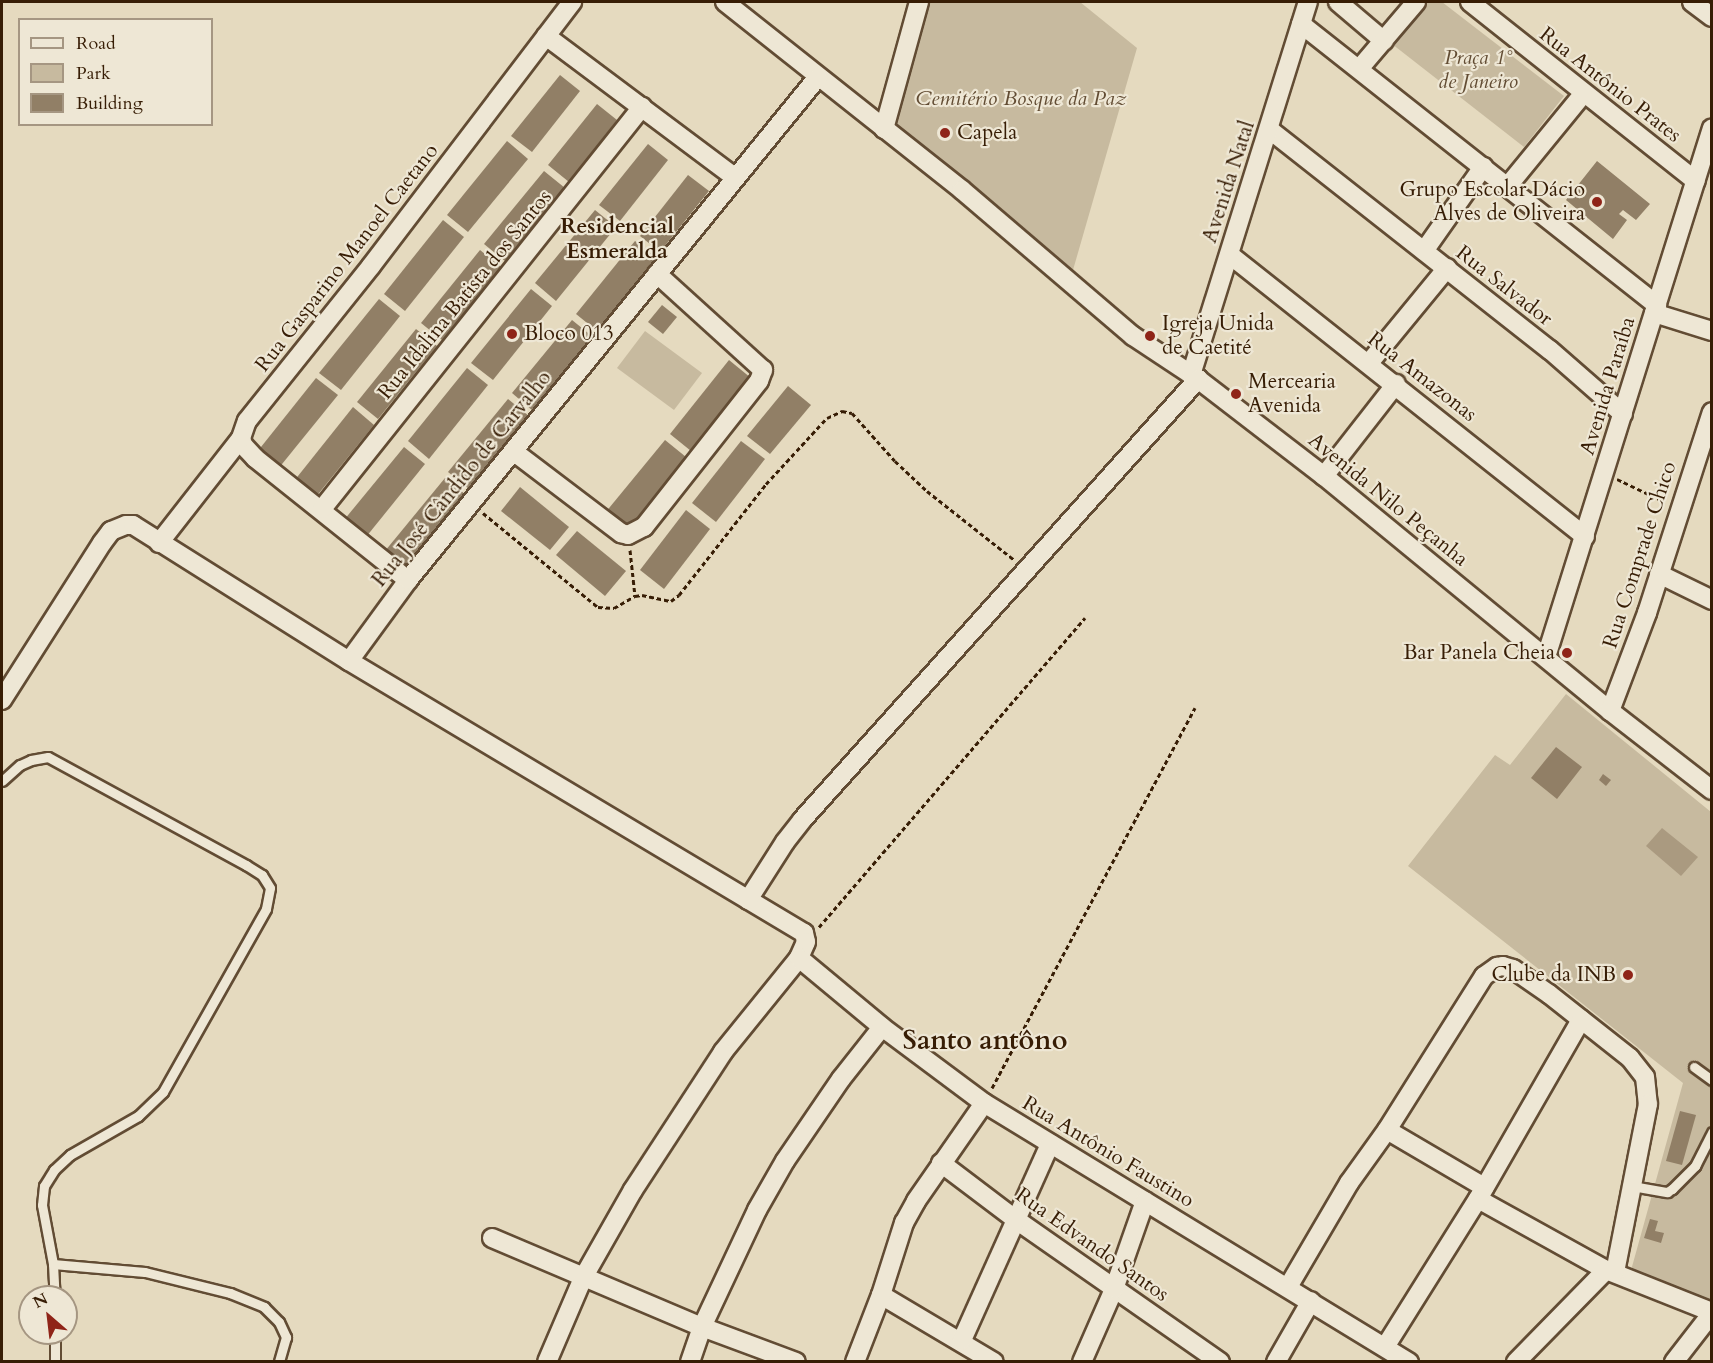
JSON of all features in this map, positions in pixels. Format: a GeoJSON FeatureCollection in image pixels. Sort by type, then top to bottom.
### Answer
{"type":"FeatureCollection","features":[{"type":"Feature","properties":{"kind":"street","name":"Rua Gasparino Manoel Caetano"},"geometry":{"type":"LineString","coordinates":[[159,543],[242,438],[247,421],[371,266],[573,2]]}},
{"type":"Feature","properties":{"kind":"street","name":"Avenida Nilo Peçanha"},"geometry":{"type":"LineString","coordinates":[[725,2],[962,190],[1132,336],[1194,377],[1324,476],[1610,711],[1712,790]]}},
{"type":"Feature","properties":{"kind":"street"},"geometry":{"type":"LineString","coordinates":[[884,129],[919,2]]}},
{"type":"Feature","properties":{"kind":"street","name":"Avenida Natal"},"geometry":{"type":"LineString","coordinates":[[1194,377],[1308,2]]}},
{"type":"Feature","properties":{"kind":"street"},"geometry":{"type":"LineString","coordinates":[[1338,2],[1384,41]]}},
{"type":"Feature","properties":{"kind":"street"},"geometry":{"type":"LineString","coordinates":[[1359,69],[1416,2]]}},
{"type":"Feature","properties":{"kind":"street","name":"Rua Antônio Prates"},"geometry":{"type":"LineString","coordinates":[[1470,2],[1583,94],[1696,181]]}},
{"type":"Feature","properties":{"kind":"street"},"geometry":{"type":"LineString","coordinates":[[1692,2],[1712,17]]}},
{"type":"Feature","properties":{"kind":"street"},"geometry":{"type":"LineString","coordinates":[[1301,24],[1483,167],[1655,309],[1712,331]]}},
{"type":"Feature","properties":{"kind":"street"},"geometry":{"type":"LineString","coordinates":[[546,36],[736,178]]}},
{"type":"Feature","properties":{"kind":"street","name":"Rua José Cândido de Carvalho"},"geometry":{"type":"LineString","coordinates":[[349,661],[408,580],[818,77]]}},
{"type":"Feature","properties":{"kind":"street"},"geometry":{"type":"LineString","coordinates":[[1507,187],[1583,94]]}},
{"type":"Feature","properties":{"kind":"street","name":"Rua Idalina Batista dos Santos"},"geometry":{"type":"LineString","coordinates":[[322,509],[642,107]]}},
{"type":"Feature","properties":{"kind":"street","name":"Avenida Paraíba"},"geometry":{"type":"LineString","coordinates":[[1546,657],[1712,128]]}},
{"type":"Feature","properties":{"kind":"street","name":"Rua Salvador"},"geometry":{"type":"LineString","coordinates":[[1269,130],[1550,350],[1623,414]]}},
{"type":"Feature","properties":{"kind":"street"},"geometry":{"type":"LineString","coordinates":[[1424,251],[1483,167]]}},
{"type":"Feature","properties":{"kind":"street","name":"Rua Amazonas"},"geometry":{"type":"LineString","coordinates":[[1230,255],[1396,384],[1585,536]]}},
{"type":"Feature","properties":{"kind":"street"},"geometry":{"type":"LineString","coordinates":[[1369,363],[1447,268]]}},
{"type":"Feature","properties":{"kind":"street"},"geometry":{"type":"LineString","coordinates":[[513,451],[621,533],[628,535],[644,527],[763,375],[761,366],[657,274]]}},
{"type":"Feature","properties":{"kind":"street"},"geometry":{"type":"LineString","coordinates":[[748,900],[802,820],[1026,570],[1194,377]]}},
{"type":"Feature","properties":{"kind":"street"},"geometry":{"type":"LineString","coordinates":[[1324,476],[1396,384]]}},
{"type":"Feature","properties":{"kind":"street","name":"Rua Comprade Chico"},"geometry":{"type":"LineString","coordinates":[[1610,711],[1659,574],[1712,412]]}},
{"type":"Feature","properties":{"kind":"street"},"geometry":{"type":"LineString","coordinates":[[242,438],[243,445],[255,458],[322,509],[408,580]]}},
{"type":"Feature","properties":{"kind":"street","name":"Rua Antônio Faustino"},"geometry":{"type":"LineString","coordinates":[[2,700],[111,531],[126,525],[133,525],[349,661],[802,932],[803,950],[882,1027],[984,1103],[1409,1362]]}},
{"type":"Feature","properties":{"kind":"street"},"geometry":{"type":"LineString","coordinates":[[1659,574],[1712,600]]}},
{"type":"Feature","properties":{"kind":"street"},"geometry":{"type":"LineString","coordinates":[[547,1362],[583,1278],[633,1190],[723,1052],[803,950]]}},
{"type":"Feature","properties":{"kind":"street"},"geometry":{"type":"LineString","coordinates":[[1288,1287],[1349,1184],[1387,1130],[1484,976],[1497,967],[1513,969],[1638,1065],[1648,1088],[1648,1104],[1632,1186],[1611,1271],[1516,1362]]}},
{"type":"Feature","properties":{"kind":"street"},"geometry":{"type":"LineString","coordinates":[[1385,1347],[1481,1193],[1581,1020]]}},
{"type":"Feature","properties":{"kind":"street"},"geometry":{"type":"LineString","coordinates":[[690,1362],[702,1327],[757,1210],[785,1161],[841,1079],[882,1027]]}},
{"type":"Feature","properties":{"kind":"street"},"geometry":{"type":"LineString","coordinates":[[851,1359],[881,1295],[904,1223],[941,1163],[984,1103]]}},
{"type":"Feature","properties":{"kind":"street"},"geometry":{"type":"LineString","coordinates":[[1387,1130],[1481,1193],[1611,1271],[1712,1312],[1674,1362]]}},
{"type":"Feature","properties":{"kind":"street"},"geometry":{"type":"LineString","coordinates":[[962,1340],[1050,1144]]}},
{"type":"Feature","properties":{"kind":"street","name":"Rua Edvando Santos"},"geometry":{"type":"LineString","coordinates":[[941,1163],[1015,1220],[1220,1362]]}},
{"type":"Feature","properties":{"kind":"street"},"geometry":{"type":"LineString","coordinates":[[1082,1362],[1114,1289],[1145,1201]]}},
{"type":"Feature","properties":{"kind":"street"},"geometry":{"type":"LineString","coordinates":[[492,1238],[702,1327],[796,1362]]}},
{"type":"Feature","properties":{"kind":"street"},"geometry":{"type":"LineString","coordinates":[[881,1295],[962,1340],[994,1362]]}},
{"type":"Feature","properties":{"kind":"street"},"geometry":{"type":"LineString","coordinates":[[1276,1362],[1311,1301]]}},
{"type":"Feature","properties":{"kind":"lane"},"geometry":{"type":"LineString","coordinates":[[2,781],[20,765],[31,760],[48,758],[246,865],[262,875],[270,888],[266,909],[163,1092],[138,1116],[70,1155],[54,1170],[44,1186],[42,1205],[53,1264],[54,1285]]}},
{"type":"Feature","properties":{"kind":"lane"},"geometry":{"type":"LineString","coordinates":[[1694,1067],[1712,1080]]}},
{"type":"Feature","properties":{"kind":"lane"},"geometry":{"type":"LineString","coordinates":[[1632,1186],[1667,1192],[1672,1190],[1695,1166],[1712,1132]]}},
{"type":"Feature","properties":{"kind":"lane"},"geometry":{"type":"LineString","coordinates":[[53,1264],[145,1272],[230,1293],[264,1307],[279,1322],[286,1337],[279,1362]]}},
{"type":"Feature","properties":{"kind":"lane"},"geometry":{"type":"LineString","coordinates":[[55,1345],[55,1362]]}},
{"type":"Feature","properties":{"kind":"path"},"geometry":{"type":"LineString","coordinates":[[471,503],[598,608],[614,609],[635,596],[650,596],[667,601],[678,597],[766,484],[827,418],[842,411],[852,413],[895,461],[927,491],[1026,570]]}},
{"type":"Feature","properties":{"kind":"path"},"geometry":{"type":"LineString","coordinates":[[1605,473],[1680,509]]}},
{"type":"Feature","properties":{"kind":"path"},"geometry":{"type":"LineString","coordinates":[[628,535],[635,596]]}},
{"type":"Feature","properties":{"kind":"path"},"geometry":{"type":"LineString","coordinates":[[803,950],[1085,618]]}},
{"type":"Feature","properties":{"kind":"path"},"geometry":{"type":"LineString","coordinates":[[984,1103],[1195,708]]}},
{"type":"Feature","properties":{"kind":"green space","name":"Cemitério Bosque da Paz"},"geometry":{"type":"Polygon","coordinates":[[[928,2],[1080,2],[1137,48],[1073,270],[893,123],[928,2]]]}},
{"type":"Feature","properties":{"kind":"green space","name":"Praça 1° de Janeiro"},"geometry":{"type":"Polygon","coordinates":[[[1426,2],[1442,2],[1564,96],[1524,147],[1392,44],[1426,2]]]}},
{"type":"Feature","properties":{"kind":"green space"},"geometry":{"type":"Polygon","coordinates":[[[645,331],[702,373],[674,410],[617,368],[645,331]]]}},
{"type":"Feature","properties":{"kind":"green space","name":"Clube da INB"},"geometry":{"type":"Polygon","coordinates":[[[1566,694],[1711,812],[1711,1306],[1630,1274],[1683,1083],[1408,866],[1495,755],[1510,765],[1566,694]]]}},
{"type":"Feature","properties":{"kind":"shaded area"},"geometry":{"type":"Polygon","coordinates":[[[1662,828],[1698,857],[1681,876],[1646,846],[1662,828]]]}},
{"type":"Feature","properties":{"kind":"building"},"geometry":{"type":"Polygon","coordinates":[[[560,75],[580,91],[532,152],[511,136],[560,75]]]}},
{"type":"Feature","properties":{"kind":"building"},"geometry":{"type":"Polygon","coordinates":[[[597,104],[617,120],[569,182],[548,165],[597,104]]]}},
{"type":"Feature","properties":{"kind":"building"},"geometry":{"type":"Polygon","coordinates":[[[507,141],[528,159],[468,232],[447,215],[507,141]]]}},
{"type":"Feature","properties":{"kind":"building"},"geometry":{"type":"Polygon","coordinates":[[[648,144],[668,160],[620,221],[599,205],[648,144]]]}},
{"type":"Feature","properties":{"kind":"building"},"geometry":{"type":"Polygon","coordinates":[[[1597,161],[1650,204],[1636,220],[1623,210],[1619,214],[1627,220],[1613,239],[1566,200],[1597,161]]]}},
{"type":"Feature","properties":{"kind":"building"},"geometry":{"type":"Polygon","coordinates":[[[544,171],[565,188],[505,261],[484,244],[544,171]]]}},
{"type":"Feature","properties":{"kind":"building"},"geometry":{"type":"Polygon","coordinates":[[[688,175],[709,191],[660,252],[640,236],[688,175]]]}},
{"type":"Feature","properties":{"kind":"building"},"geometry":{"type":"Polygon","coordinates":[[[595,210],[616,227],[556,301],[535,283],[595,210]]]}},
{"type":"Feature","properties":{"kind":"building"},"geometry":{"type":"Polygon","coordinates":[[[443,220],[464,237],[405,311],[384,294],[443,220]]]}},
{"type":"Feature","properties":{"kind":"building"},"geometry":{"type":"Polygon","coordinates":[[[635,241],[657,258],[597,331],[576,314],[635,241]]]}},
{"type":"Feature","properties":{"kind":"building"},"geometry":{"type":"Polygon","coordinates":[[[480,250],[501,267],[442,340],[421,323],[480,250]]]}},
{"type":"Feature","properties":{"kind":"building","name":"Bloco 013"},"geometry":{"type":"Polygon","coordinates":[[[531,289],[552,306],[493,380],[471,363],[531,289]]]}},
{"type":"Feature","properties":{"kind":"building"},"geometry":{"type":"Polygon","coordinates":[[[379,299],[400,316],[341,390],[319,373],[379,299]]]}},
{"type":"Feature","properties":{"kind":"building"},"geometry":{"type":"Polygon","coordinates":[[[662,305],[677,317],[663,334],[648,322],[662,305]]]}},
{"type":"Feature","properties":{"kind":"building"},"geometry":{"type":"Polygon","coordinates":[[[572,320],[593,337],[533,411],[512,393],[572,320]]]}},
{"type":"Feature","properties":{"kind":"building"},"geometry":{"type":"Polygon","coordinates":[[[416,329],[437,346],[378,419],[357,402],[416,329]]]}},
{"type":"Feature","properties":{"kind":"building"},"geometry":{"type":"Polygon","coordinates":[[[729,360],[751,378],[691,451],[670,434],[729,360]]]}},
{"type":"Feature","properties":{"kind":"building"},"geometry":{"type":"Polygon","coordinates":[[[467,368],[488,385],[429,459],[408,441],[467,368]]]}},
{"type":"Feature","properties":{"kind":"building"},"geometry":{"type":"Polygon","coordinates":[[[316,378],[338,395],[278,469],[257,452],[316,378]]]}},
{"type":"Feature","properties":{"kind":"building"},"geometry":{"type":"Polygon","coordinates":[[[788,386],[811,405],[770,454],[747,436],[788,386]]]}},
{"type":"Feature","properties":{"kind":"building"},"geometry":{"type":"Polygon","coordinates":[[[508,399],[529,416],[469,489],[448,472],[508,399]]]}},
{"type":"Feature","properties":{"kind":"building"},"geometry":{"type":"Polygon","coordinates":[[[353,407],[374,425],[315,498],[294,481],[353,407]]]}},
{"type":"Feature","properties":{"kind":"building"},"geometry":{"type":"Polygon","coordinates":[[[665,440],[686,457],[627,530],[605,513],[665,440]]]}},
{"type":"Feature","properties":{"kind":"building"},"geometry":{"type":"Polygon","coordinates":[[[741,441],[765,459],[716,522],[692,503],[741,441]]]}},
{"type":"Feature","properties":{"kind":"building"},"geometry":{"type":"Polygon","coordinates":[[[404,447],[425,464],[366,537],[344,520],[404,447]]]}},
{"type":"Feature","properties":{"kind":"building"},"geometry":{"type":"Polygon","coordinates":[[[445,478],[466,495],[406,568],[385,551],[445,478]]]}},
{"type":"Feature","properties":{"kind":"building"},"geometry":{"type":"Polygon","coordinates":[[[520,487],[569,527],[550,550],[501,511],[520,487]]]}},
{"type":"Feature","properties":{"kind":"building"},"geometry":{"type":"Polygon","coordinates":[[[686,510],[710,529],[664,589],[640,570],[686,510]]]}},
{"type":"Feature","properties":{"kind":"building"},"geometry":{"type":"Polygon","coordinates":[[[577,531],[626,571],[605,596],[556,555],[577,531]]]}},
{"type":"Feature","properties":{"kind":"building"},"geometry":{"type":"Polygon","coordinates":[[[1556,747],[1582,767],[1557,799],[1531,778],[1556,747]]]}},
{"type":"Feature","properties":{"kind":"building"},"geometry":{"type":"Polygon","coordinates":[[[1603,774],[1611,780],[1606,786],[1599,780],[1603,774]]]}},
{"type":"Feature","properties":{"kind":"building"},"geometry":{"type":"Polygon","coordinates":[[[1680,1111],[1696,1115],[1682,1165],[1666,1161],[1680,1111]]]}},
{"type":"Feature","properties":{"kind":"building"},"geometry":{"type":"Polygon","coordinates":[[[1650,1219],[1658,1221],[1655,1231],[1664,1233],[1661,1243],[1644,1238],[1650,1219]]]}},
{"type":"Feature","properties":{"kind":"place","name":"Capela"},"geometry":{"type":"Point","coordinates":[945,133]}},
{"type":"Feature","properties":{"kind":"place","name":"Grupo Escolar Dácio Alves de Oliveira"},"geometry":{"type":"Point","coordinates":[1597,202]}},
{"type":"Feature","properties":{"kind":"place","name":"Bloco 013"},"geometry":{"type":"Point","coordinates":[512,334]}},
{"type":"Feature","properties":{"kind":"place","name":"Igreja Unida de Caetité"},"geometry":{"type":"Point","coordinates":[1150,336]}},
{"type":"Feature","properties":{"kind":"place","name":"Mercearia Avenida"},"geometry":{"type":"Point","coordinates":[1236,394]}},
{"type":"Feature","properties":{"kind":"place","name":"Bar Panela Cheia"},"geometry":{"type":"Point","coordinates":[1567,653]}},
{"type":"Feature","properties":{"kind":"place","name":"Clube da INB"},"geometry":{"type":"Point","coordinates":[1628,975]}},
{"type":"Feature","properties":{"kind":"district","name":"Residencial Esmeralda"},"geometry":{"type":"Point","coordinates":[617,238]}},
{"type":"Feature","properties":{"kind":"district","name":"Santo antôno"},"geometry":{"type":"Point","coordinates":[985,1041]}}]}
